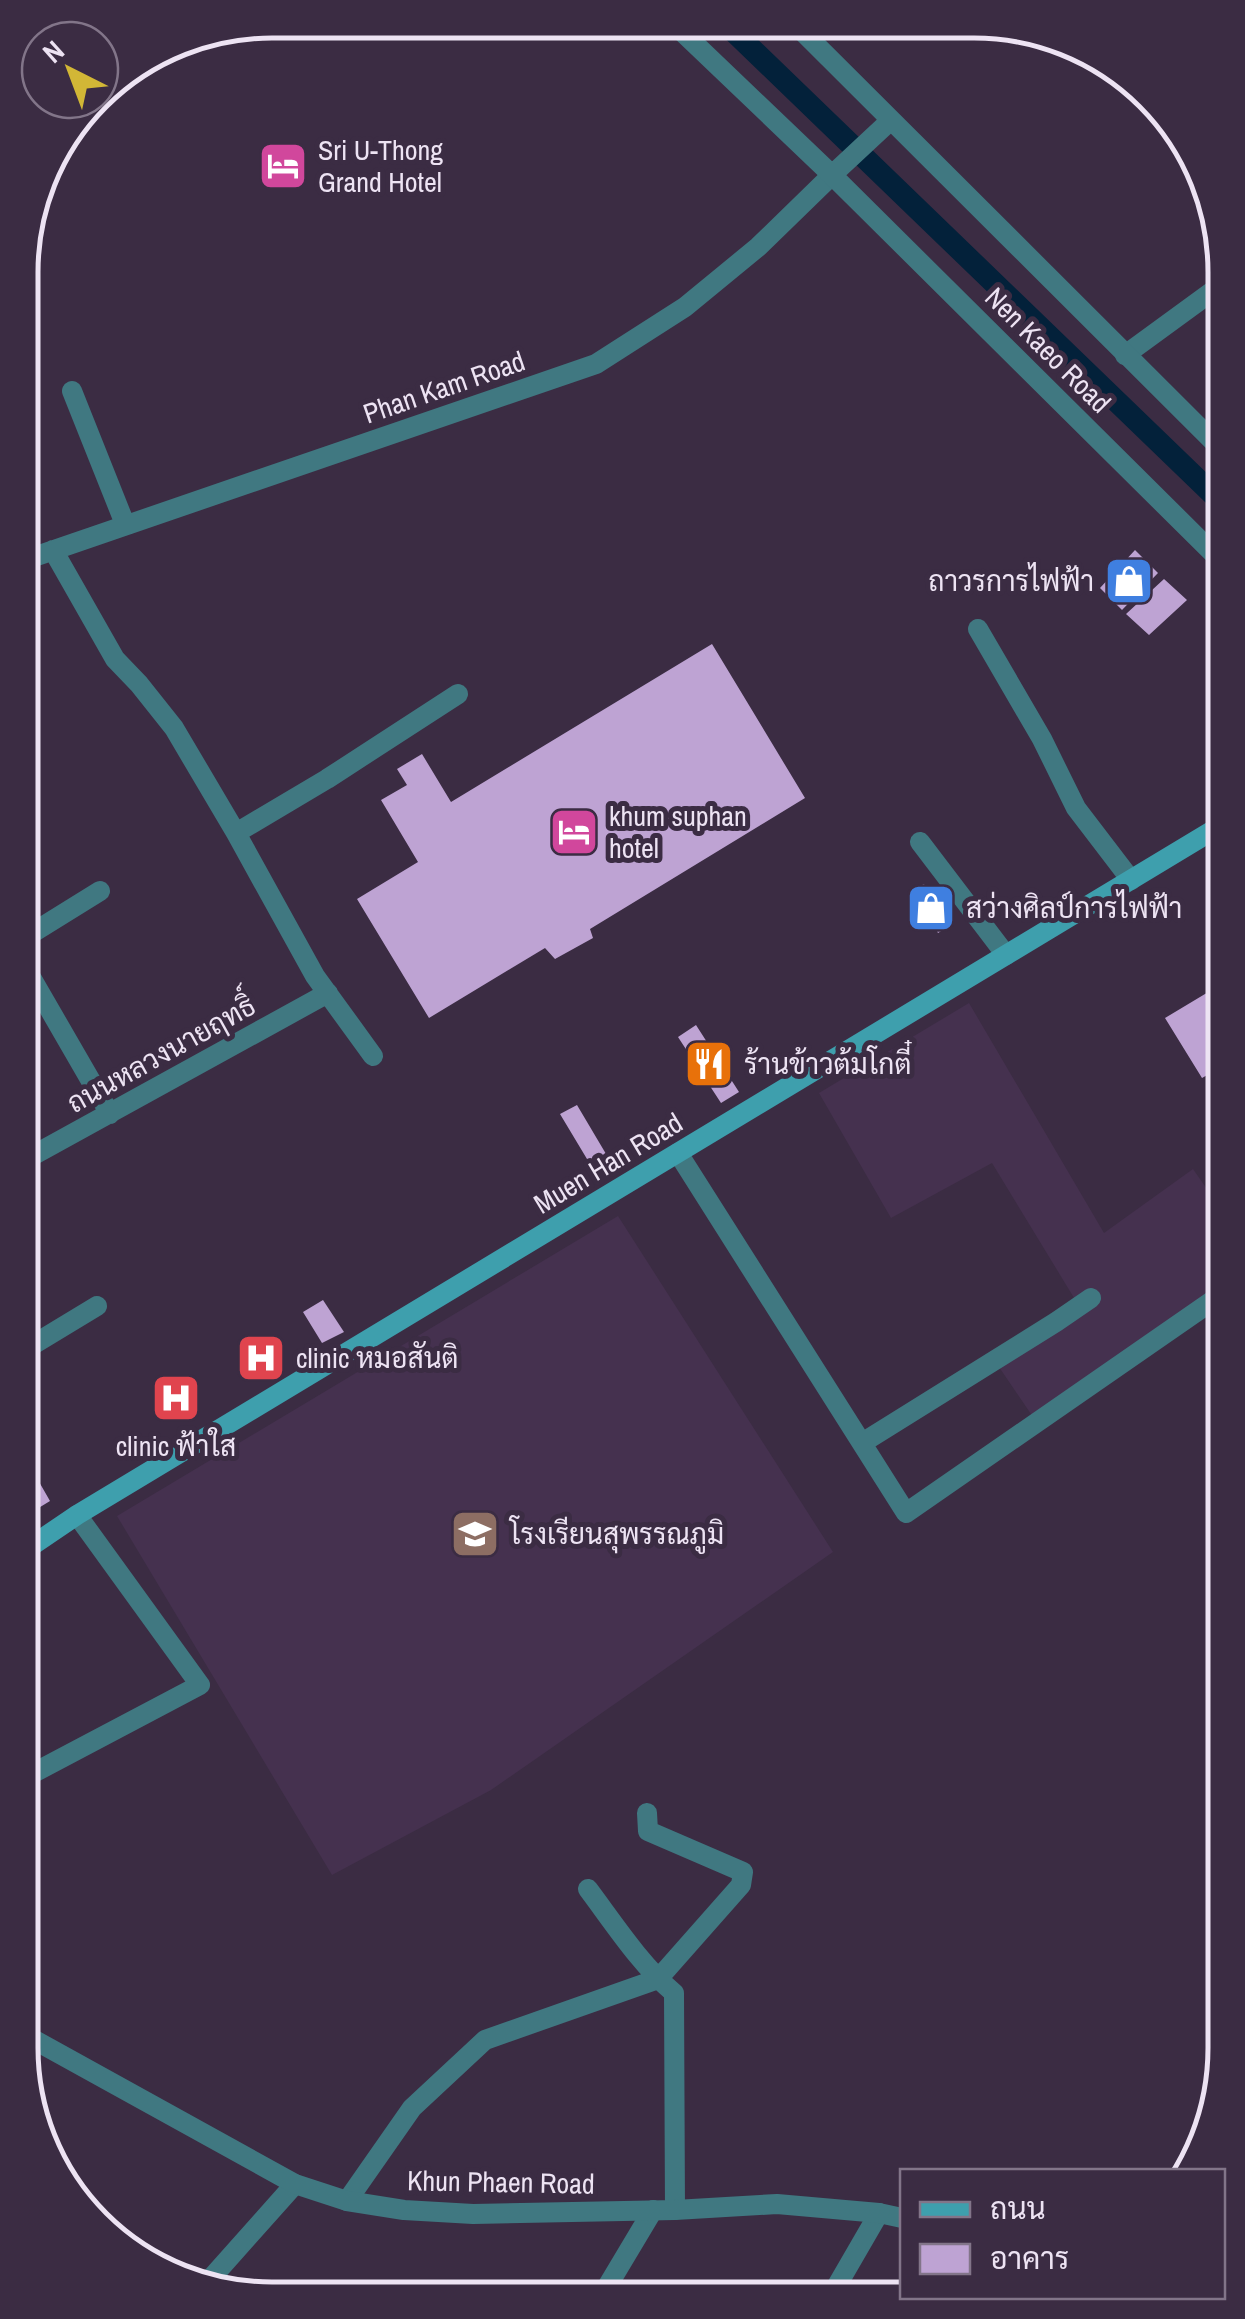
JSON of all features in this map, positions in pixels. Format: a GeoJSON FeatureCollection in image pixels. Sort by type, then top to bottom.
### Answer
{"type":"FeatureCollection","features":[{"type":"Feature","properties":{"kind":"main road","name":"Muen Han Road"},"geometry":{"type":"LineString","coordinates":[[38,1539],[1208,833]]}},
{"type":"Feature","properties":{"kind":"street","name":"Nen Kaeo Road"},"geometry":{"type":"LineString","coordinates":[[691,38],[1208,547]]}},
{"type":"Feature","properties":{"kind":"street","name":"Nen Kaeo Road"},"geometry":{"type":"LineString","coordinates":[[809,38],[1208,436]]}},
{"type":"Feature","properties":{"kind":"street"},"geometry":{"type":"LineString","coordinates":[[832,175],[891,120]]}},
{"type":"Feature","properties":{"kind":"street","name":"Phan Kam Road"},"geometry":{"type":"LineString","coordinates":[[38,555],[596,364],[685,307],[758,248],[832,175]]}},
{"type":"Feature","properties":{"kind":"street"},"geometry":{"type":"LineString","coordinates":[[1126,355],[1208,295]]}},
{"type":"Feature","properties":{"kind":"street"},"geometry":{"type":"LineString","coordinates":[[72,390],[125,524]]}},
{"type":"Feature","properties":{"kind":"street"},"geometry":{"type":"LineString","coordinates":[[53,550],[115,659],[174,728],[316,976],[373,1056]]}},
{"type":"Feature","properties":{"kind":"street"},"geometry":{"type":"LineString","coordinates":[[978,629],[1076,808],[1131,880]]}},
{"type":"Feature","properties":{"kind":"street"},"geometry":{"type":"LineString","coordinates":[[236,834],[458,694]]}},
{"type":"Feature","properties":{"kind":"street"},"geometry":{"type":"LineString","coordinates":[[920,842],[1006,955]]}},
{"type":"Feature","properties":{"kind":"street"},"geometry":{"type":"LineString","coordinates":[[38,929],[100,891]]}},
{"type":"Feature","properties":{"kind":"street"},"geometry":{"type":"LineString","coordinates":[[38,989],[110,1114]]}},
{"type":"Feature","properties":{"kind":"street","name":"ถนนหลวงนายฤทธิ์"},"geometry":{"type":"LineString","coordinates":[[38,1153],[328,993]]}},
{"type":"Feature","properties":{"kind":"street"},"geometry":{"type":"LineString","coordinates":[[678,1153],[906,1513],[1207,1304]]}},
{"type":"Feature","properties":{"kind":"street"},"geometry":{"type":"LineString","coordinates":[[862,1443],[1091,1298]]}},
{"type":"Feature","properties":{"kind":"street"},"geometry":{"type":"LineString","coordinates":[[38,1342],[97,1306]]}},
{"type":"Feature","properties":{"kind":"street"},"geometry":{"type":"LineString","coordinates":[[38,1764],[200,1685],[77,1516]]}},
{"type":"Feature","properties":{"kind":"street"},"geometry":{"type":"LineString","coordinates":[[348,2201],[412,2108],[485,2040],[658,1979],[741,1885],[743,1872],[648,1831],[647,1812]]}},
{"type":"Feature","properties":{"kind":"street"},"geometry":{"type":"LineString","coordinates":[[588,1889],[658,1979],[674,1993],[664,2210],[611,2282]]}},
{"type":"Feature","properties":{"kind":"street","name":"Khun Phaen Road"},"geometry":{"type":"LineString","coordinates":[[38,2042],[295,2184],[348,2201],[404,2210],[473,2214],[777,2204],[900,2218]]}},
{"type":"Feature","properties":{"kind":"street"},"geometry":{"type":"LineString","coordinates":[[214,2275],[295,2184]]}},
{"type":"Feature","properties":{"kind":"street"},"geometry":{"type":"LineString","coordinates":[[839,2282],[880,2213]]}},
{"type":"Feature","properties":{"kind":"shaded area"},"geometry":{"type":"Polygon","coordinates":[[[969,1003],[1104,1233],[1193,1169],[1207,1190],[1207,1296],[1033,1417],[999,1367],[1082,1311],[992,1163],[891,1218],[819,1093],[969,1003]]]}},
{"type":"Feature","properties":{"kind":"shaded area","name":"โรงเรียนสุพรรณภูมิ"},"geometry":{"type":"Polygon","coordinates":[[[618,1216],[833,1552],[491,1790],[332,1875],[117,1516],[618,1216]]]}},
{"type":"Feature","properties":{"kind":"building","name":"ถาวรการไฟฟ้า"},"geometry":{"type":"Polygon","coordinates":[[[1135,550],[1158,573],[1122,610],[1100,588],[1135,550]]]}},
{"type":"Feature","properties":{"kind":"building"},"geometry":{"type":"Polygon","coordinates":[[[1164,579],[1187,600],[1149,635],[1126,614],[1164,579]]]}},
{"type":"Feature","properties":{"kind":"building","name":"khum suphan hotel"},"geometry":{"type":"Polygon","coordinates":[[[712,644],[805,798],[590,929],[593,938],[555,959],[545,948],[429,1018],[357,899],[418,862],[381,800],[407,785],[397,769],[422,754],[451,802],[712,644]]]}},
{"type":"Feature","properties":{"kind":"building","name":"สว่างศิลป์การไฟฟ้า"},"geometry":{"type":"Polygon","coordinates":[[[924,884],[948,927],[938,933],[914,889],[924,884]]]}},
{"type":"Feature","properties":{"kind":"building"},"geometry":{"type":"Polygon","coordinates":[[[1208,992],[1208,1075],[1202,1078],[1165,1018],[1208,992]]]}},
{"type":"Feature","properties":{"kind":"building","name":"ร้านข้าวต้มโกตี๋"},"geometry":{"type":"Polygon","coordinates":[[[696,1025],[739,1092],[721,1103],[678,1037],[696,1025]]]}},
{"type":"Feature","properties":{"kind":"building"},"geometry":{"type":"Polygon","coordinates":[[[577,1105],[609,1159],[593,1169],[560,1114],[577,1105]]]}},
{"type":"Feature","properties":{"kind":"building"},"geometry":{"type":"Polygon","coordinates":[[[323,1300],[344,1332],[322,1343],[303,1312],[323,1300]]]}},
{"type":"Feature","properties":{"kind":"building","name":"clinic หมอสันติ"},"geometry":{"type":"Polygon","coordinates":[[[265,1340],[278,1363],[256,1376],[244,1353],[265,1340]]]}},
{"type":"Feature","properties":{"kind":"building","name":"clinic ฟ้าใส"},"geometry":{"type":"Polygon","coordinates":[[[174,1383],[189,1409],[179,1414],[164,1388],[174,1383]]]}},
{"type":"Feature","properties":{"kind":"building"},"geometry":{"type":"Polygon","coordinates":[[[38,1480],[50,1501],[38,1508],[38,1480]]]}},
{"type":"Feature","properties":{"kind":"waterway"},"geometry":{"type":"LineString","coordinates":[[741,38],[1208,489]]}},
{"type":"Feature","properties":{"kind":"place","name":"Sri U-Thong Grand Hotel"},"geometry":{"type":"Point","coordinates":[283,166]}},
{"type":"Feature","properties":{"kind":"place","name":"ถาวรการไฟฟ้า"},"geometry":{"type":"Point","coordinates":[1129,581]}},
{"type":"Feature","properties":{"kind":"place","name":"khum suphan hotel"},"geometry":{"type":"Point","coordinates":[574,832]}},
{"type":"Feature","properties":{"kind":"place","name":"สว่างศิลป์การไฟฟ้า"},"geometry":{"type":"Point","coordinates":[931,908]}},
{"type":"Feature","properties":{"kind":"place","name":"ร้านข้าวต้มโกตี๋"},"geometry":{"type":"Point","coordinates":[709,1064]}},
{"type":"Feature","properties":{"kind":"place","name":"clinic หมอสันติ"},"geometry":{"type":"Point","coordinates":[261,1358]}},
{"type":"Feature","properties":{"kind":"place","name":"clinic ฟ้าใส"},"geometry":{"type":"Point","coordinates":[176,1398]}},
{"type":"Feature","properties":{"kind":"place","name":"โรงเรียนสุพรรณภูมิ"},"geometry":{"type":"Point","coordinates":[475,1534]}}]}
